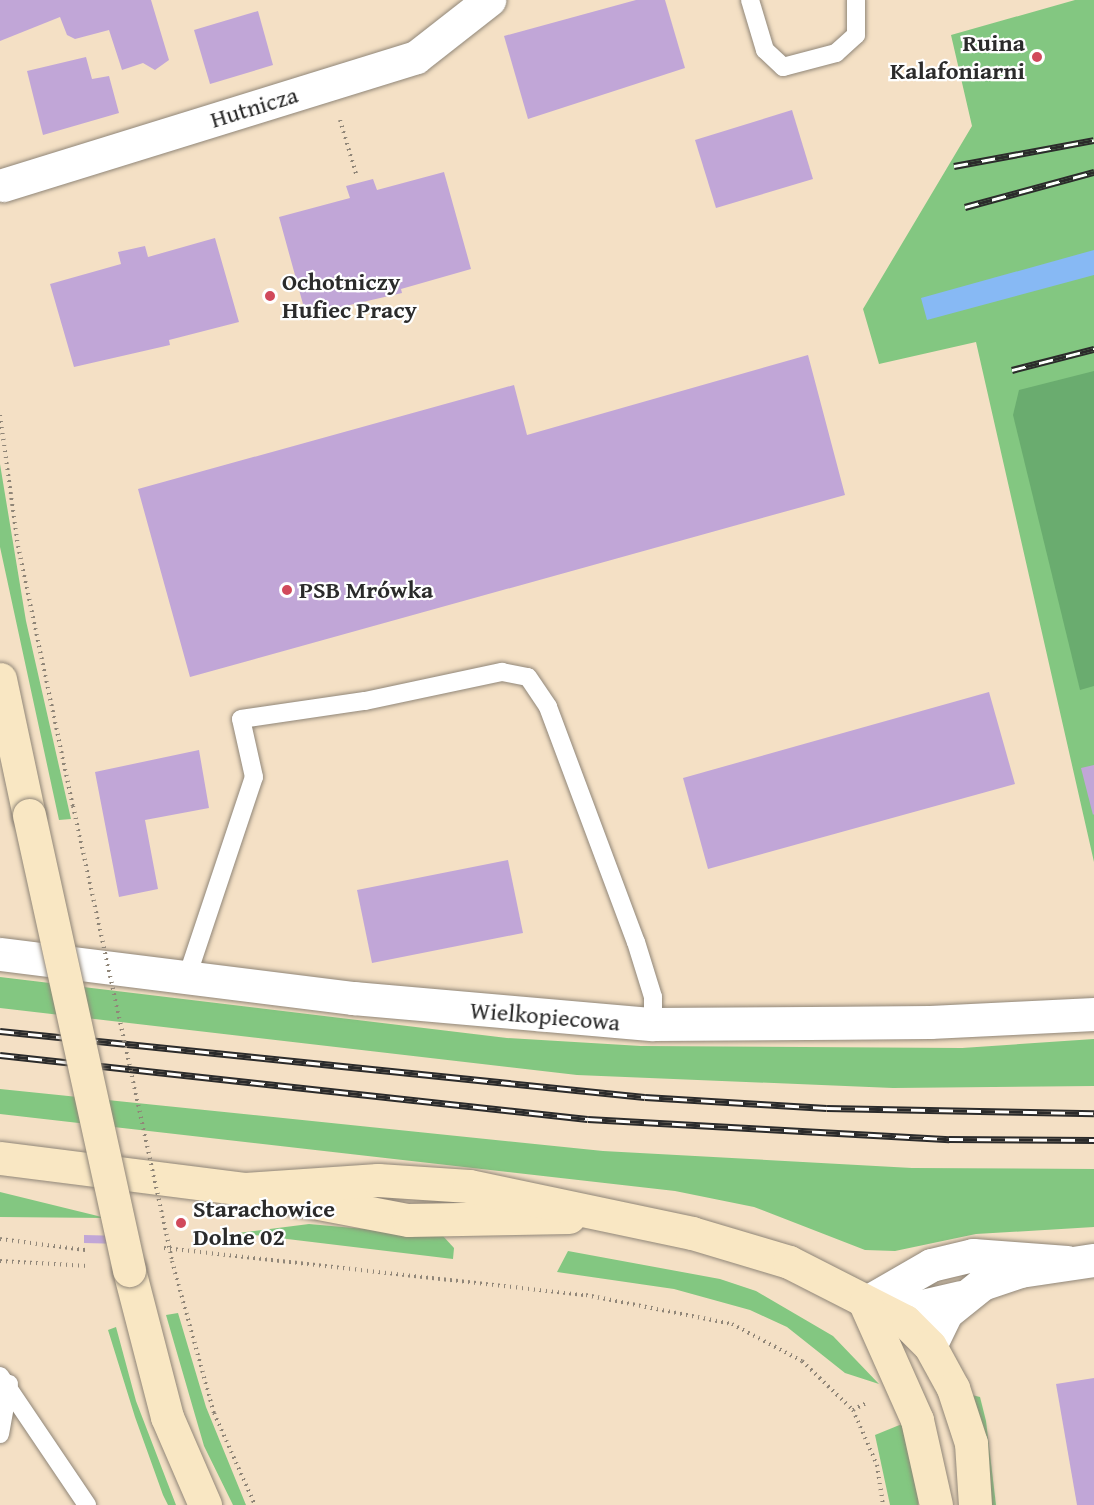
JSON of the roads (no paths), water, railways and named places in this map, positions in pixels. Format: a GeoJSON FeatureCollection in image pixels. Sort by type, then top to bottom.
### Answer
{"type":"FeatureCollection","features":[{"type":"Feature","properties":{"kind":"street","name":"Hutnicza"},"geometry":{"type":"LineString","coordinates":[[3,185],[416,57],[489,0]]}},
{"type":"Feature","properties":{"kind":"street"},"geometry":{"type":"LineString","coordinates":[[0,679],[129,1270],[167,1417],[205,1505]]}},
{"type":"Feature","properties":{"kind":"street","name":"Wielkopiecowa"},"geometry":{"type":"LineString","coordinates":[[0,954],[541,1018],[653,1024],[930,1022],[1094,1014]]}},
{"type":"Feature","properties":{"kind":"street"},"geometry":{"type":"LineString","coordinates":[[0,1158],[245,1189],[408,1220],[602,1216],[755,1251],[827,1279],[865,1303],[905,1321],[930,1346],[953,1388],[971,1443],[975,1505]]}},
{"type":"Feature","properties":{"kind":"street"},"geometry":{"type":"LineString","coordinates":[[865,1303],[931,1264],[973,1255],[1081,1261]]}},
{"type":"Feature","properties":{"kind":"street"},"geometry":{"type":"LineString","coordinates":[[865,1303],[909,1309],[961,1297],[1020,1271],[1081,1261]]}},
{"type":"Feature","properties":{"kind":"street"},"geometry":{"type":"LineString","coordinates":[[930,1346],[938,1326],[961,1297]]}},
{"type":"Feature","properties":{"kind":"street"},"geometry":{"type":"LineString","coordinates":[[865,1303],[899,1377],[925,1444],[936,1505]]}},
{"type":"Feature","properties":{"kind":"lane"},"geometry":{"type":"LineString","coordinates":[[750,0],[765,50],[783,67],[836,53],[856,36],[856,0]]}},
{"type":"Feature","properties":{"kind":"lane"},"geometry":{"type":"LineString","coordinates":[[187,977],[254,777],[241,719],[365,701],[502,672],[528,676],[548,707],[636,942],[653,997],[653,1024]]}},
{"type":"Feature","properties":{"kind":"lane"},"geometry":{"type":"LineString","coordinates":[[0,1434],[4,1380]]}},
{"type":"Feature","properties":{"kind":"lane"},"geometry":{"type":"LineString","coordinates":[[4,1380],[87,1505]]}},
{"type":"Feature","properties":{"kind":"water"},"geometry":{"type":"Polygon","coordinates":[[[1094,250],[1094,275],[927,320],[921,298],[1094,250]]]}},
{"type":"Feature","properties":{"kind":"railway"},"geometry":{"type":"LineString","coordinates":[[954,166],[1094,140]]}},
{"type":"Feature","properties":{"kind":"railway"},"geometry":{"type":"LineString","coordinates":[[965,207],[1094,172]]}},
{"type":"Feature","properties":{"kind":"railway"},"geometry":{"type":"LineString","coordinates":[[1012,370],[1094,349]]}},
{"type":"Feature","properties":{"kind":"railway"},"geometry":{"type":"LineString","coordinates":[[0,1031],[645,1097],[827,1108],[1094,1113]]}},
{"type":"Feature","properties":{"kind":"railway"},"geometry":{"type":"LineString","coordinates":[[0,1055],[588,1119],[949,1139],[1094,1140]]}},
{"type":"Feature","properties":{"kind":"place","name":"Ruina Kalafoniarni"},"geometry":{"type":"Point","coordinates":[1037,57]}},
{"type":"Feature","properties":{"kind":"place","name":"Ochotniczy Hufiec Pracy"},"geometry":{"type":"Point","coordinates":[270,296]}},
{"type":"Feature","properties":{"kind":"place","name":"PSB Mrówka"},"geometry":{"type":"Point","coordinates":[287,590]}},
{"type":"Feature","properties":{"kind":"place","name":"Starachowice Dolne 02"},"geometry":{"type":"Point","coordinates":[181,1223]}}]}
